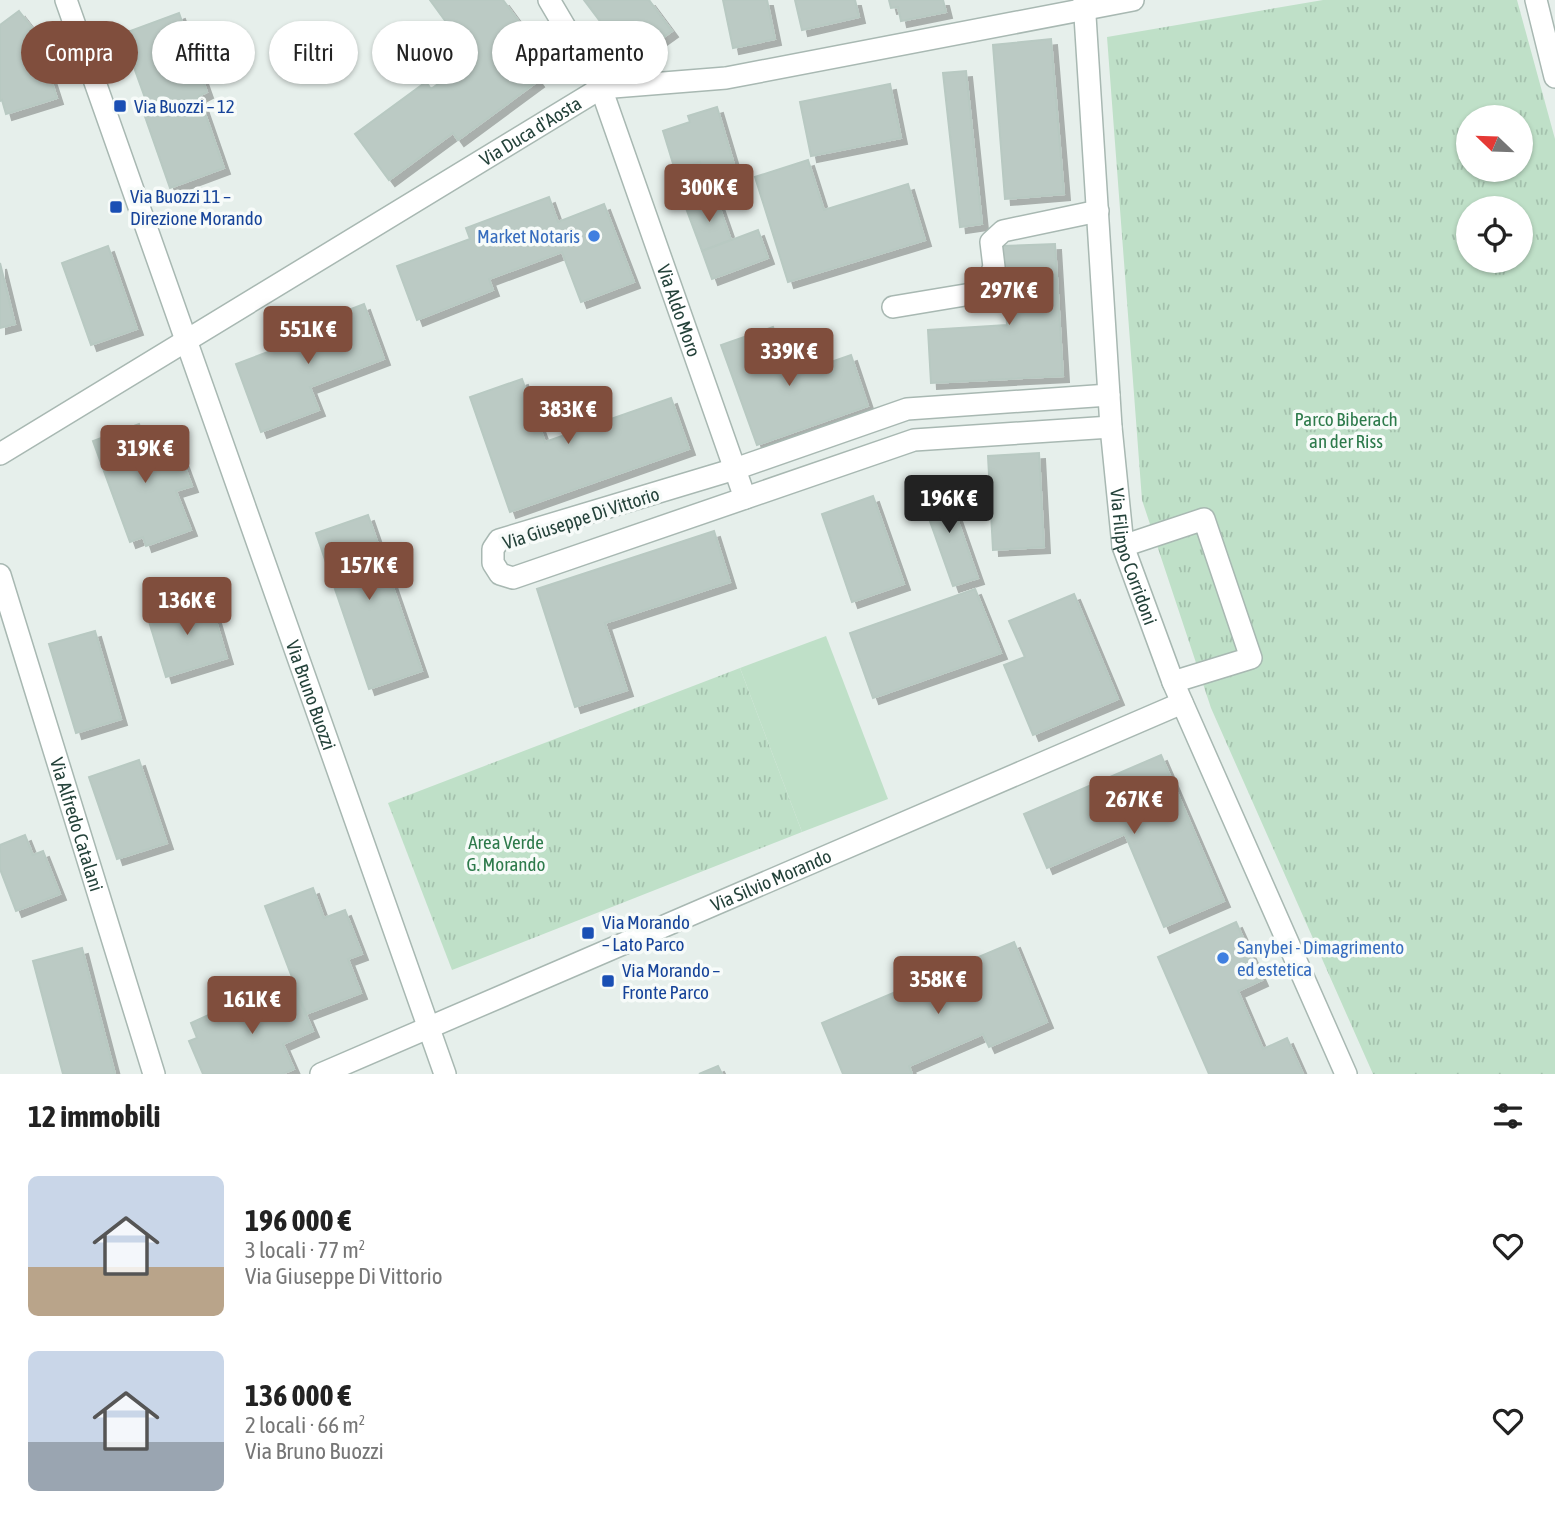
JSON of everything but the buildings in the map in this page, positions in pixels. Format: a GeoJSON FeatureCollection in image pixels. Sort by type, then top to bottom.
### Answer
{"type":"FeatureCollection","features":[{"type":"Feature","properties":{"kind":"street","name":"Via Bruno Buozzi"},"geometry":{"type":"LineString","coordinates":[[66,0],[445,1074]]}},
{"type":"Feature","properties":{"kind":"street","name":"Via Aldo Moro"},"geometry":{"type":"LineString","coordinates":[[549,0],[601,88],[745,498]]}},
{"type":"Feature","properties":{"kind":"street","name":"Via Duca d'Aosta"},"geometry":{"type":"LineString","coordinates":[[0,454],[601,88],[726,78],[1084,5],[1133,0]]}},
{"type":"Feature","properties":{"kind":"street"},"geometry":{"type":"LineString","coordinates":[[1536,0],[1555,77]]}},
{"type":"Feature","properties":{"kind":"street","name":"Via Filippo Corridoni"},"geometry":{"type":"LineString","coordinates":[[1084,5],[1111,427],[1123,546],[1173,682],[1346,1074]]}},
{"type":"Feature","properties":{"kind":"street"},"geometry":{"type":"LineString","coordinates":[[893,307],[983,292],[994,267],[991,242],[1003,231],[1098,211]]}},
{"type":"Feature","properties":{"kind":"street","name":"Via Giuseppe Di Vittorio"},"geometry":{"type":"LineString","coordinates":[[1109,395],[907,410],[735,469],[499,540],[493,549],[493,563],[500,574],[513,578],[914,440],[1111,427]]}},
{"type":"Feature","properties":{"kind":"street"},"geometry":{"type":"LineString","coordinates":[[1123,546],[1204,519],[1251,658],[1173,682]]}},
{"type":"Feature","properties":{"kind":"street","name":"Via Alfredo Catalani"},"geometry":{"type":"LineString","coordinates":[[0,575],[154,1074]]}},
{"type":"Feature","properties":{"kind":"street","name":"Via Silvio Morando"},"geometry":{"type":"LineString","coordinates":[[321,1074],[1182,703]]}},
{"type":"Feature","properties":{"kind":"green space","name":"Parco Biberach an der Riss"},"geometry":{"type":"Polygon","coordinates":[[[1323,0],[1517,0],[1555,139],[1555,1074],[1373,1074],[1211,708],[1142,500],[1107,37],[1323,0]]]}},
{"type":"Feature","properties":{"kind":"green space"},"geometry":{"type":"Polygon","coordinates":[[[826,636],[888,799],[802,832],[740,668],[826,636]]]}},
{"type":"Feature","properties":{"kind":"green space","name":"Area Verde G. Morando"},"geometry":{"type":"Polygon","coordinates":[[[740,668],[802,832],[452,970],[388,803],[740,668]]]}},
{"type":"Feature","properties":{"kind":"place","name":"Via Buozzi – 12"},"geometry":{"type":"Point","coordinates":[120,106]}},
{"type":"Feature","properties":{"kind":"place","name":"Via Buozzi 11 – Direzione Morando"},"geometry":{"type":"Point","coordinates":[116,207]}},
{"type":"Feature","properties":{"kind":"place","name":"Market Notaris"},"geometry":{"type":"Point","coordinates":[594,236]}},
{"type":"Feature","properties":{"kind":"place","name":"Via Morando – Lato Parco"},"geometry":{"type":"Point","coordinates":[588,933]}},
{"type":"Feature","properties":{"kind":"place","name":"Sanybei - Dimagrimento ed estetica"},"geometry":{"type":"Point","coordinates":[1223,958]}},
{"type":"Feature","properties":{"kind":"place","name":"Via Morando – Fronte Parco"},"geometry":{"type":"Point","coordinates":[608,981]}}]}
